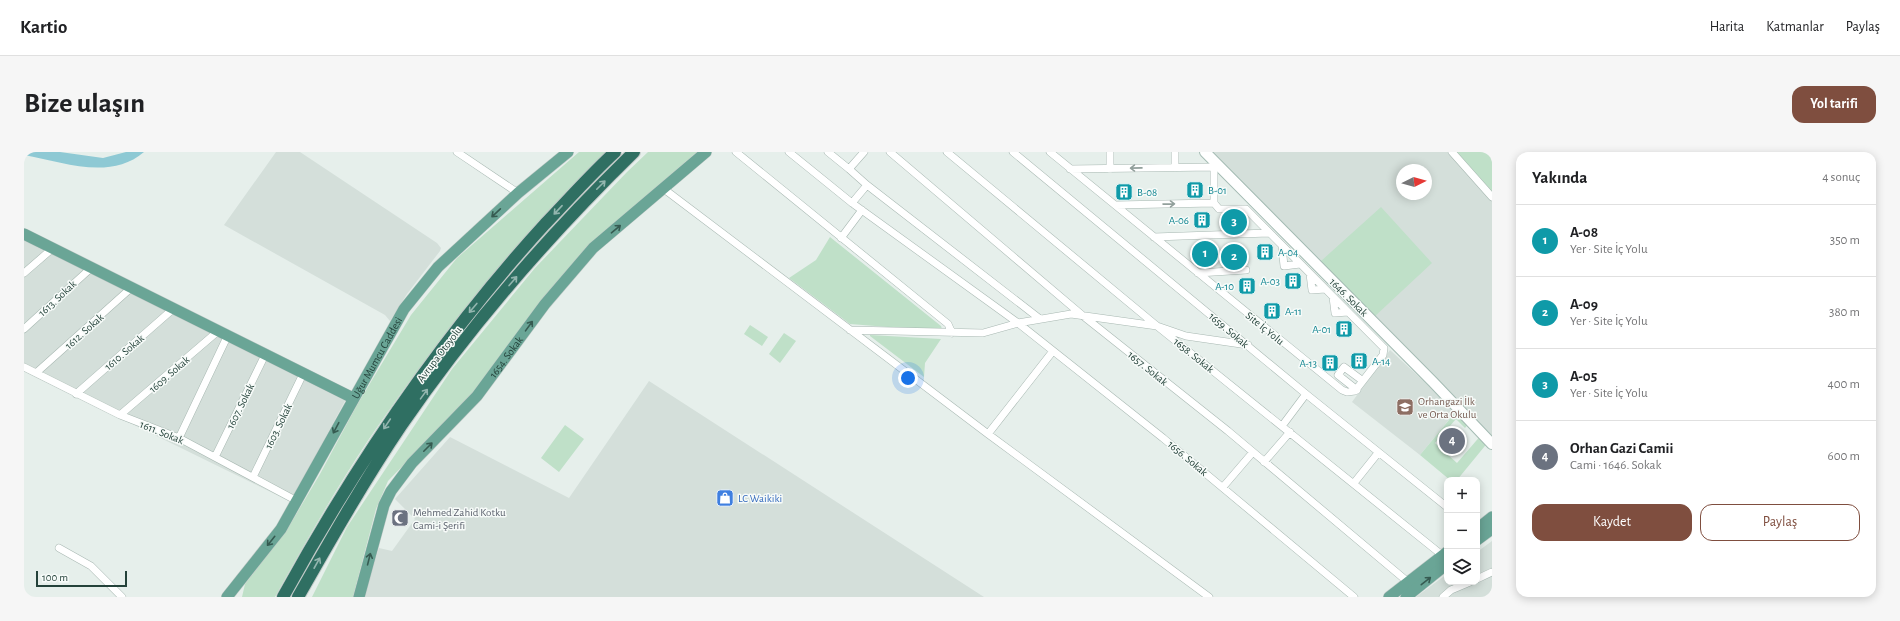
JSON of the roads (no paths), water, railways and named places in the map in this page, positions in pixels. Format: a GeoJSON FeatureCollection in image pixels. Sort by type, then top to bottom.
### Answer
{"type":"FeatureCollection","features":[{"type":"Feature","properties":{"kind":"highway","name":"Avrupa Otoyolu"},"geometry":{"type":"LineString","coordinates":[[283,597],[312,543],[358,467],[391,417],[447,340],[530,241],[615,152]]}},
{"type":"Feature","properties":{"kind":"highway","name":"Avrupa Otoyolu"},"geometry":{"type":"LineString","coordinates":[[298,597],[330,540],[401,426],[460,346],[498,298],[551,237],[581,204],[634,152]]}},
{"type":"Feature","properties":{"kind":"main road","name":"Uğur Mumcu Caddesi"},"geometry":{"type":"LineString","coordinates":[[227,597],[280,529],[404,309],[438,267],[518,193],[568,152]]}},
{"type":"Feature","properties":{"kind":"main road","name":"1654. Sokak"},"geometry":{"type":"LineString","coordinates":[[359,597],[378,522],[384,505],[395,486],[412,463],[477,396],[545,304],[593,248],[706,152]]}},
{"type":"Feature","properties":{"kind":"main road"},"geometry":{"type":"LineString","coordinates":[[24,234],[264,355],[353,398]]}},
{"type":"Feature","properties":{"kind":"main road"},"geometry":{"type":"LineString","coordinates":[[1480,527],[1492,517]]}},
{"type":"Feature","properties":{"kind":"main road"},"geometry":{"type":"LineString","coordinates":[[1480,538],[1492,528]]}},
{"type":"Feature","properties":{"kind":"main road"},"geometry":{"type":"LineString","coordinates":[[1389,597],[1444,558]]}},
{"type":"Feature","properties":{"kind":"main road"},"geometry":{"type":"LineString","coordinates":[[1406,597],[1444,558]]}},
{"type":"Feature","properties":{"kind":"main road"},"geometry":{"type":"LineString","coordinates":[[239,597],[238,590],[243,576]]}},
{"type":"Feature","properties":{"kind":"street"},"geometry":{"type":"LineString","coordinates":[[457,152],[518,193]]}},
{"type":"Feature","properties":{"kind":"street"},"geometry":{"type":"LineString","coordinates":[[736,152],[948,324],[952,333]]}},
{"type":"Feature","properties":{"kind":"street","name":"1656. Sokak"},"geometry":{"type":"LineString","coordinates":[[789,152],[852,203],[1018,323],[1223,488],[1354,597]]}},
{"type":"Feature","properties":{"kind":"street"},"geometry":{"type":"LineString","coordinates":[[828,152],[1040,319]]}},
{"type":"Feature","properties":{"kind":"street"},"geometry":{"type":"LineString","coordinates":[[849,169],[864,152]]}},
{"type":"Feature","properties":{"kind":"street","name":"1657. Sokak"},"geometry":{"type":"LineString","coordinates":[[890,152],[1082,315],[1253,452],[1408,582]]}},
{"type":"Feature","properties":{"kind":"street","name":"1658. Sokak"},"geometry":{"type":"LineString","coordinates":[[947,152],[1157,326],[1444,556]]}},
{"type":"Feature","properties":{"kind":"street","name":"1659. Sokak"},"geometry":{"type":"LineString","coordinates":[[1013,152],[1378,453],[1444,505]]}},
{"type":"Feature","properties":{"kind":"street","name":"Site İç Yolu"},"geometry":{"type":"LineString","coordinates":[[1050,152],[1332,382],[1344,391],[1350,392],[1357,390]]}},
{"type":"Feature","properties":{"kind":"street"},"geometry":{"type":"LineString","coordinates":[[1110,152],[1110,169]]}},
{"type":"Feature","properties":{"kind":"street"},"geometry":{"type":"LineString","coordinates":[[1175,152],[1175,168]]}},
{"type":"Feature","properties":{"kind":"street","name":"1646. Sokak"},"geometry":{"type":"LineString","coordinates":[[1205,152],[1215,165],[1433,382],[1492,444]]}},
{"type":"Feature","properties":{"kind":"street"},"geometry":{"type":"LineString","coordinates":[[1452,152],[1492,197]]}},
{"type":"Feature","properties":{"kind":"street"},"geometry":{"type":"LineString","coordinates":[[1070,169],[1175,168],[1215,165],[1214,203],[1219,209],[1245,209],[1384,349],[1384,353],[1357,390],[1338,375]]}},
{"type":"Feature","properties":{"kind":"street"},"geometry":{"type":"LineString","coordinates":[[852,203],[868,185]]}},
{"type":"Feature","properties":{"kind":"street"},"geometry":{"type":"LineString","coordinates":[[664,189],[988,434],[1209,597]]}},
{"type":"Feature","properties":{"kind":"street"},"geometry":{"type":"LineString","coordinates":[[1116,205],[1214,203]]}},
{"type":"Feature","properties":{"kind":"street"},"geometry":{"type":"LineString","coordinates":[[841,238],[862,210]]}},
{"type":"Feature","properties":{"kind":"street"},"geometry":{"type":"LineString","coordinates":[[1154,237],[1269,232]]}},
{"type":"Feature","properties":{"kind":"street"},"geometry":{"type":"LineString","coordinates":[[1282,246],[1284,266],[1300,264]]}},
{"type":"Feature","properties":{"kind":"street"},"geometry":{"type":"LineString","coordinates":[[24,273],[53,248]]}},
{"type":"Feature","properties":{"kind":"street","name":"1613. Sokak"},"geometry":{"type":"LineString","coordinates":[[24,329],[91,268]]}},
{"type":"Feature","properties":{"kind":"street"},"geometry":{"type":"LineString","coordinates":[[1198,273],[1246,270]]}},
{"type":"Feature","properties":{"kind":"street","name":"1612. Sokak"},"geometry":{"type":"LineString","coordinates":[[36,373],[131,288]]}},
{"type":"Feature","properties":{"kind":"street","name":"1610. Sokak"},"geometry":{"type":"LineString","coordinates":[[76,394],[172,309]]}},
{"type":"Feature","properties":{"kind":"street"},"geometry":{"type":"LineString","coordinates":[[850,330],[983,333],[1018,323],[1066,314],[1157,326],[1186,336],[1248,346]]}},
{"type":"Feature","properties":{"kind":"street"},"geometry":{"type":"LineString","coordinates":[[179,438],[222,334]]}},
{"type":"Feature","properties":{"kind":"street","name":"1609. Sokak"},"geometry":{"type":"LineString","coordinates":[[120,416],[222,334]]}},
{"type":"Feature","properties":{"kind":"street"},"geometry":{"type":"LineString","coordinates":[[988,434],[1053,351]]}},
{"type":"Feature","properties":{"kind":"street","name":"1607. Sokak"},"geometry":{"type":"LineString","coordinates":[[215,457],[264,355]]}},
{"type":"Feature","properties":{"kind":"street","name":"1611. Sokak"},"geometry":{"type":"LineString","coordinates":[[24,367],[120,416],[179,438],[297,501]]}},
{"type":"Feature","properties":{"kind":"street"},"geometry":{"type":"LineString","coordinates":[[1332,382],[1344,367],[1363,381]]}},
{"type":"Feature","properties":{"kind":"street","name":"1603. Sokak"},"geometry":{"type":"LineString","coordinates":[[253,477],[303,374]]}},
{"type":"Feature","properties":{"kind":"street"},"geometry":{"type":"LineString","coordinates":[[1282,426],[1306,394]]}},
{"type":"Feature","properties":{"kind":"street"},"geometry":{"type":"LineString","coordinates":[[1264,462],[1290,432]]}},
{"type":"Feature","properties":{"kind":"street"},"geometry":{"type":"LineString","coordinates":[[1223,488],[1253,452]]}},
{"type":"Feature","properties":{"kind":"street"},"geometry":{"type":"LineString","coordinates":[[1354,483],[1378,453]]}},
{"type":"Feature","properties":{"kind":"street"},"geometry":{"type":"LineString","coordinates":[[59,548],[91,566],[122,597]]}},
{"type":"Feature","properties":{"kind":"street"},"geometry":{"type":"LineString","coordinates":[[1480,578],[1492,572]]}},
{"type":"Feature","properties":{"kind":"street"},"geometry":{"type":"LineString","coordinates":[[1443,597],[1450,590],[1462,585]]}},
{"type":"Feature","properties":{"kind":"water"},"geometry":{"type":"Polygon","coordinates":[[[24,152],[60,152],[103,158],[126,152],[144,152],[131,161],[116,166],[101,168],[70,165],[24,155],[24,152]]]}},
{"type":"Feature","properties":{"kind":"place","name":"B-01"},"geometry":{"type":"Point","coordinates":[1195,190]}},
{"type":"Feature","properties":{"kind":"place","name":"B-08"},"geometry":{"type":"Point","coordinates":[1124,192]}},
{"type":"Feature","properties":{"kind":"place","name":"A-06"},"geometry":{"type":"Point","coordinates":[1202,220]}},
{"type":"Feature","properties":{"kind":"place","name":"A-05"},"geometry":{"type":"Point","coordinates":[1234,222]}},
{"type":"Feature","properties":{"kind":"place","name":"A-04"},"geometry":{"type":"Point","coordinates":[1265,252]}},
{"type":"Feature","properties":{"kind":"place","name":"A-08"},"geometry":{"type":"Point","coordinates":[1205,254]}},
{"type":"Feature","properties":{"kind":"place","name":"A-09"},"geometry":{"type":"Point","coordinates":[1234,257]}},
{"type":"Feature","properties":{"kind":"place","name":"A-03"},"geometry":{"type":"Point","coordinates":[1293,281]}},
{"type":"Feature","properties":{"kind":"place","name":"A-10"},"geometry":{"type":"Point","coordinates":[1247,286]}},
{"type":"Feature","properties":{"kind":"place","name":"A-11"},"geometry":{"type":"Point","coordinates":[1272,311]}},
{"type":"Feature","properties":{"kind":"place","name":"A-01"},"geometry":{"type":"Point","coordinates":[1344,329]}},
{"type":"Feature","properties":{"kind":"place","name":"A-14"},"geometry":{"type":"Point","coordinates":[1359,361]}},
{"type":"Feature","properties":{"kind":"place","name":"A-13"},"geometry":{"type":"Point","coordinates":[1330,363]}},
{"type":"Feature","properties":{"kind":"place","name":"Orhangazi İlk ve Orta Okulu"},"geometry":{"type":"Point","coordinates":[1405,407]}},
{"type":"Feature","properties":{"kind":"place","name":"Orhan Gazi Camii"},"geometry":{"type":"Point","coordinates":[1452,441]}},
{"type":"Feature","properties":{"kind":"place","name":"LC Waikiki"},"geometry":{"type":"Point","coordinates":[725,498]}},
{"type":"Feature","properties":{"kind":"place","name":"Mehmed Zahid Kotku Cami-i Şerifi"},"geometry":{"type":"Point","coordinates":[400,518]}}]}
